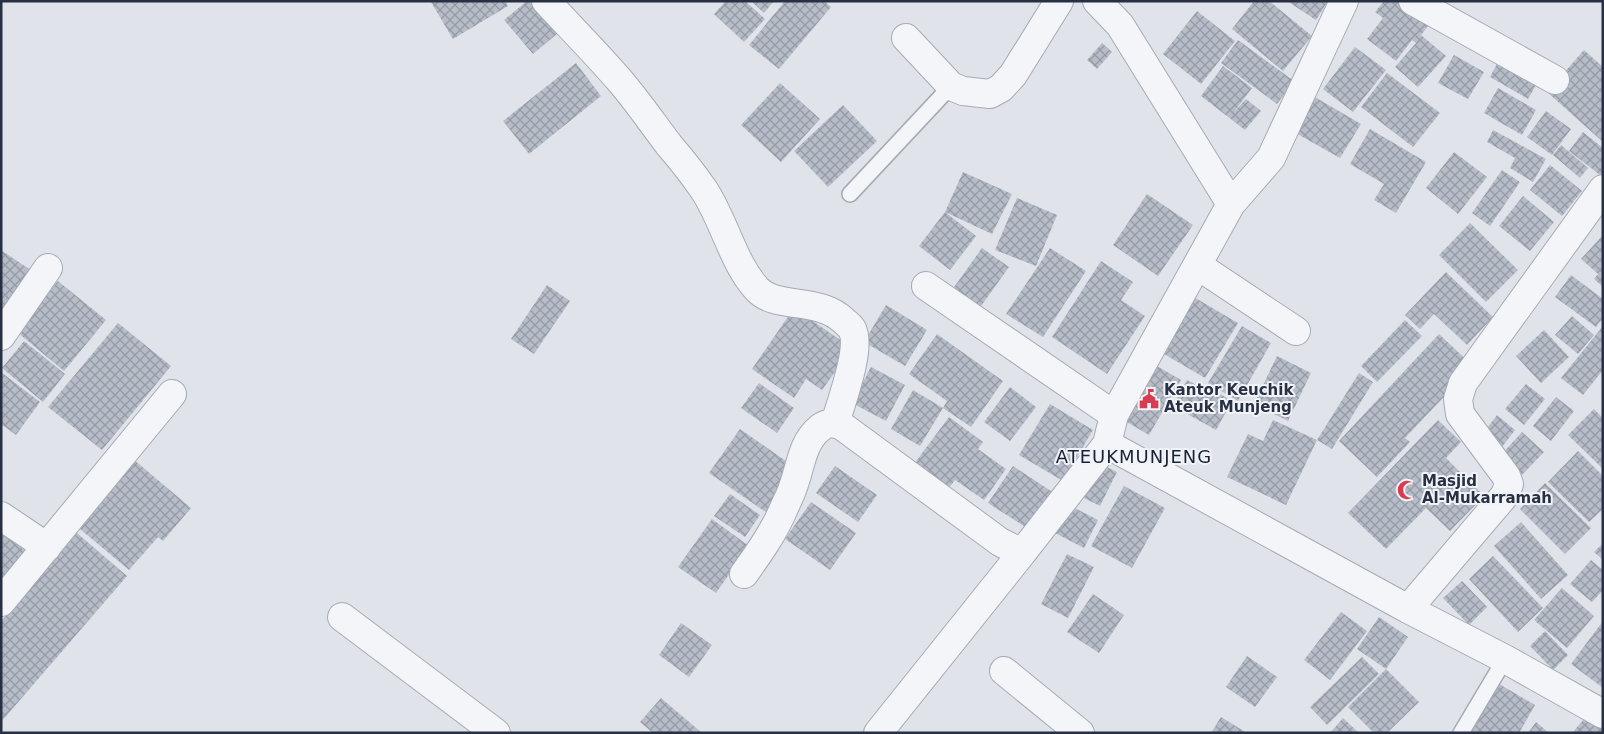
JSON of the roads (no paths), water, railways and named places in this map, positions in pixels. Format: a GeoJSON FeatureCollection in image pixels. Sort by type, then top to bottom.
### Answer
{"type":"FeatureCollection","features":[{"type":"Feature","properties":{"kind":"street"},"geometry":{"type":"LineString","coordinates":[[546,1],[621,82],[703,189],[719,216],[742,268],[757,289],[766,296],[777,300],[812,304],[826,309],[840,317],[852,328],[856,340],[854,356],[834,424]]}},
{"type":"Feature","properties":{"kind":"street"},"geometry":{"type":"LineString","coordinates":[[906,38],[951,86],[963,91],[990,94],[1001,88],[1013,75],[1059,1]]}},
{"type":"Feature","properties":{"kind":"street"},"geometry":{"type":"LineString","coordinates":[[1097,1],[1120,26],[1231,204]]}},
{"type":"Feature","properties":{"kind":"street"},"geometry":{"type":"LineString","coordinates":[[878,733],[1107,444],[1114,415],[1231,204],[1271,158],[1344,1]]}},
{"type":"Feature","properties":{"kind":"street"},"geometry":{"type":"LineString","coordinates":[[1413,1],[1555,80]]}},
{"type":"Feature","properties":{"kind":"street"},"geometry":{"type":"LineString","coordinates":[[1408,609],[1505,495],[1509,484],[1506,476],[1460,414],[1458,399],[1463,383],[1603,189]]}},
{"type":"Feature","properties":{"kind":"street"},"geometry":{"type":"LineString","coordinates":[[1197,265],[1296,332]]}},
{"type":"Feature","properties":{"kind":"street"},"geometry":{"type":"LineString","coordinates":[[1,336],[48,268]]}},
{"type":"Feature","properties":{"kind":"street"},"geometry":{"type":"LineString","coordinates":[[926,286],[1114,415]]}},
{"type":"Feature","properties":{"kind":"street"},"geometry":{"type":"LineString","coordinates":[[1,602],[172,394]]}},
{"type":"Feature","properties":{"kind":"street"},"geometry":{"type":"LineString","coordinates":[[744,574],[766,542],[783,510],[794,486],[806,446],[820,428],[828,424],[842,426],[1000,542],[1022,553]]}},
{"type":"Feature","properties":{"kind":"street"},"geometry":{"type":"LineString","coordinates":[[1107,444],[1603,714]]}},
{"type":"Feature","properties":{"kind":"street"},"geometry":{"type":"LineString","coordinates":[[1,516],[47,547]]}},
{"type":"Feature","properties":{"kind":"street"},"geometry":{"type":"LineString","coordinates":[[342,617],[496,733]]}},
{"type":"Feature","properties":{"kind":"street"},"geometry":{"type":"LineString","coordinates":[[1004,671],[1080,733]]}},
{"type":"Feature","properties":{"kind":"lane"},"geometry":{"type":"LineString","coordinates":[[850,194],[951,86]]}},
{"type":"Feature","properties":{"kind":"lane"},"geometry":{"type":"LineString","coordinates":[[1461,733],[1505,659]]}},
{"type":"Feature","properties":{"kind":"place","name":"Kantor Keuchik Ateuk Munjeng"},"geometry":{"type":"Point","coordinates":[1149,399]}},
{"type":"Feature","properties":{"kind":"place","name":"Masjid Al-Mukarramah"},"geometry":{"type":"Point","coordinates":[1407,490]}},
{"type":"Feature","properties":{"kind":"district","name":"ATEUKMUNJENG"},"geometry":{"type":"Point","coordinates":[1134,457]}}]}
